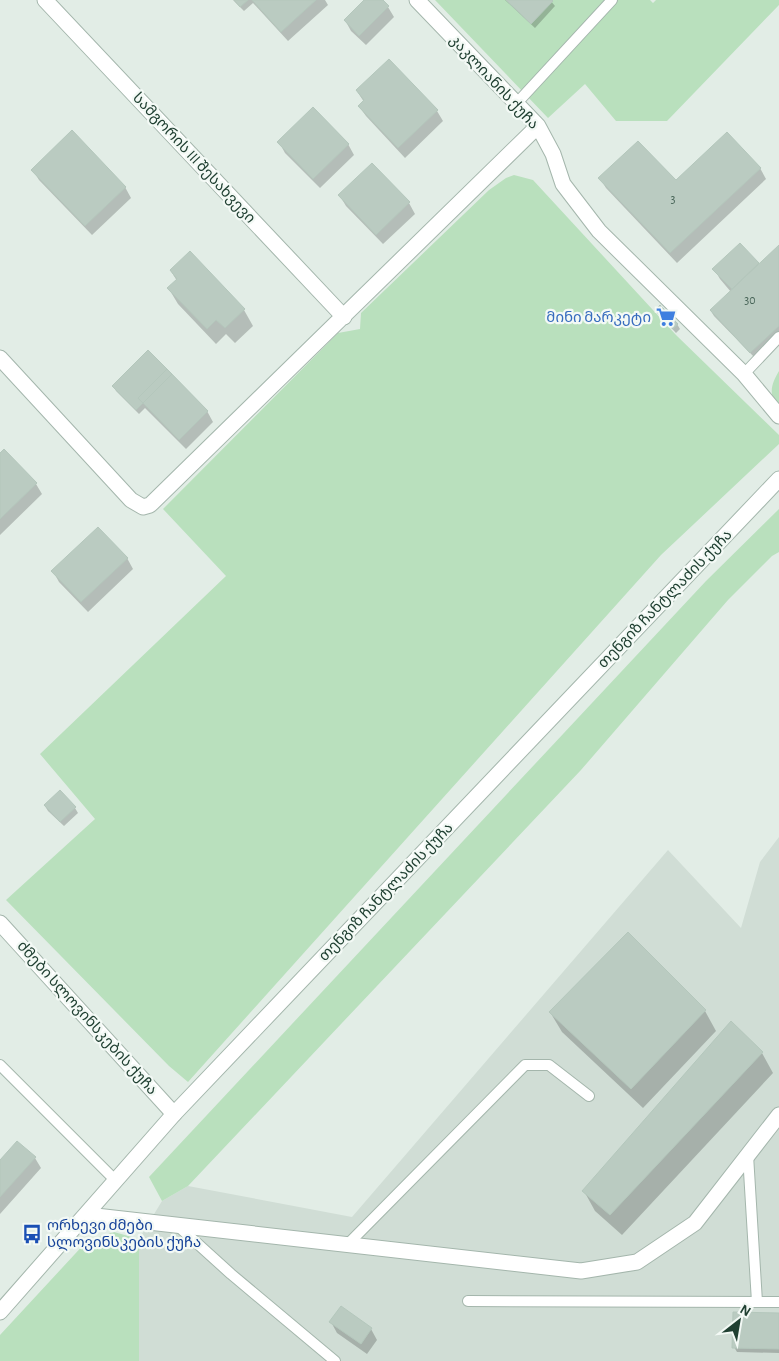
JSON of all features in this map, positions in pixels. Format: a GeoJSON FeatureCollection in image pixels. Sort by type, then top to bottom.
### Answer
{"type":"FeatureCollection","features":[{"type":"Feature","properties":{"kind":"street","name":"სამგორის III შესახვევი"},"geometry":{"type":"LineString","coordinates":[[45,0],[344,317]]}},
{"type":"Feature","properties":{"kind":"street","name":"კაკლიანის ქუჩა"},"geometry":{"type":"LineString","coordinates":[[417,0],[538,126],[553,154],[563,184],[599,231],[744,374],[779,416]]}},
{"type":"Feature","properties":{"kind":"street"},"geometry":{"type":"LineString","coordinates":[[0,358],[131,500],[143,507],[150,505],[538,126]]}},
{"type":"Feature","properties":{"kind":"street","name":"თენგიზ ჩანტლაძის ქუჩა"},"geometry":{"type":"LineString","coordinates":[[0,1312],[174,1114],[779,478]]}},
{"type":"Feature","properties":{"kind":"street","name":"ძმები სლოვინსკების ქუჩა"},"geometry":{"type":"LineString","coordinates":[[0,923],[174,1114]]}},
{"type":"Feature","properties":{"kind":"street"},"geometry":{"type":"LineString","coordinates":[[87,1215],[581,1271],[637,1262],[694,1223],[779,1115]]}},
{"type":"Feature","properties":{"kind":"lane"},"geometry":{"type":"LineString","coordinates":[[516,104],[612,0]]}},
{"type":"Feature","properties":{"kind":"lane"},"geometry":{"type":"LineString","coordinates":[[744,374],[779,337]]}},
{"type":"Feature","properties":{"kind":"lane"},"geometry":{"type":"LineString","coordinates":[[0,1065],[116,1181]]}},
{"type":"Feature","properties":{"kind":"lane"},"geometry":{"type":"LineString","coordinates":[[348,1244],[525,1065],[549,1065],[589,1096]]}},
{"type":"Feature","properties":{"kind":"lane"},"geometry":{"type":"LineString","coordinates":[[748,1155],[757,1302]]}},
{"type":"Feature","properties":{"kind":"lane"},"geometry":{"type":"LineString","coordinates":[[177,1225],[231,1274],[335,1361]]}},
{"type":"Feature","properties":{"kind":"lane"},"geometry":{"type":"LineString","coordinates":[[468,1301],[779,1302]]}},
{"type":"Feature","properties":{"kind":"shaded area"},"geometry":{"type":"Polygon","coordinates":[[[779,837],[779,1361],[139,1361],[139,1239],[162,1201],[188,1186],[352,1217],[668,850],[741,928],[760,862],[779,837]]]}},
{"type":"Feature","properties":{"kind":"green space"},"geometry":{"type":"Polygon","coordinates":[[[435,0],[650,0],[653,3],[656,0],[779,0],[779,5],[667,121],[616,121],[585,84],[548,118],[435,0]]]}},
{"type":"Feature","properties":{"kind":"green space"},"geometry":{"type":"Polygon","coordinates":[[[514,175],[533,180],[676,335],[779,435],[779,444],[661,555],[188,1082],[169,1066],[6,900],[95,819],[40,754],[226,576],[163,509],[338,333],[360,329],[361,313],[489,190],[506,178],[514,175]]]}},
{"type":"Feature","properties":{"kind":"green space"},"geometry":{"type":"Polygon","coordinates":[[[779,371],[779,405],[773,397],[772,389],[779,371]]]}},
{"type":"Feature","properties":{"kind":"green space"},"geometry":{"type":"Polygon","coordinates":[[[779,509],[779,552],[772,556],[728,600],[581,770],[188,1186],[162,1201],[149,1177],[706,581],[779,509]]]}},
{"type":"Feature","properties":{"kind":"green space"},"geometry":{"type":"Polygon","coordinates":[[[114,1232],[139,1239],[139,1361],[0,1361],[0,1335],[87,1241],[114,1232]]]}},
{"type":"Feature","properties":{"kind":"building"},"geometry":{"type":"Polygon","coordinates":[[[234,0],[248,0],[240,7],[234,0]]]}},
{"type":"Feature","properties":{"kind":"building"},"geometry":{"type":"Polygon","coordinates":[[[252,0],[316,0],[281,32],[252,0]]]}},
{"type":"Feature","properties":{"kind":"building"},"geometry":{"type":"Polygon","coordinates":[[[364,0],[383,0],[389,6],[359,36],[344,20],[364,0]]]}},
{"type":"Feature","properties":{"kind":"building"},"geometry":{"type":"Polygon","coordinates":[[[506,0],[552,0],[553,1],[531,24],[506,0]]]}},
{"type":"Feature","properties":{"kind":"building"},"geometry":{"type":"Polygon","coordinates":[[[389,59],[438,110],[398,148],[358,106],[364,100],[356,90],[389,59]]]}},
{"type":"Feature","properties":{"kind":"building"},"geometry":{"type":"Polygon","coordinates":[[[313,107],[349,144],[313,179],[277,142],[313,107]]]}},
{"type":"Feature","properties":{"kind":"building"},"geometry":{"type":"Polygon","coordinates":[[[72,130],[126,187],[85,226],[31,170],[72,130]]]}},
{"type":"Feature","properties":{"kind":"building"},"geometry":{"type":"Polygon","coordinates":[[[727,132],[761,168],[670,253],[598,178],[638,141],[676,180],[727,132]]]}},
{"type":"Feature","properties":{"kind":"building"},"geometry":{"type":"Polygon","coordinates":[[[372,163],[410,202],[376,235],[338,195],[372,163]]]}},
{"type":"Feature","properties":{"kind":"building"},"geometry":{"type":"Polygon","coordinates":[[[740,243],[759,263],[732,289],[712,269],[740,243]]]}},
{"type":"Feature","properties":{"kind":"building"},"geometry":{"type":"Polygon","coordinates":[[[779,245],[779,326],[750,353],[710,310],[779,245]]]}},
{"type":"Feature","properties":{"kind":"building"},"geometry":{"type":"Polygon","coordinates":[[[190,251],[245,309],[225,328],[216,320],[207,329],[167,288],[177,279],[170,270],[190,251]]]}},
{"type":"Feature","properties":{"kind":"building","name":"მინი მარკეტი"},"geometry":{"type":"Polygon","coordinates":[[[660,305],[678,324],[673,329],[655,310],[660,305]]]}},
{"type":"Feature","properties":{"kind":"building"},"geometry":{"type":"Polygon","coordinates":[[[148,350],[172,374],[136,410],[112,386],[148,350]]]}},
{"type":"Feature","properties":{"kind":"building"},"geometry":{"type":"Polygon","coordinates":[[[167,369],[208,411],[179,440],[138,398],[167,369]]]}},
{"type":"Feature","properties":{"kind":"building"},"geometry":{"type":"Polygon","coordinates":[[[4,449],[37,483],[0,519],[0,453],[4,449]]]}},
{"type":"Feature","properties":{"kind":"building"},"geometry":{"type":"Polygon","coordinates":[[[98,527],[128,558],[81,602],[51,571],[98,527]]]}},
{"type":"Feature","properties":{"kind":"building"},"geometry":{"type":"Polygon","coordinates":[[[60,790],[76,807],[60,822],[44,805],[60,790]]]}},
{"type":"Feature","properties":{"kind":"building"},"geometry":{"type":"Polygon","coordinates":[[[628,932],[706,1010],[631,1089],[549,1012],[628,932]]]}},
{"type":"Feature","properties":{"kind":"building"},"geometry":{"type":"Polygon","coordinates":[[[731,1021],[763,1052],[610,1215],[582,1191],[731,1021]]]}},
{"type":"Feature","properties":{"kind":"building"},"geometry":{"type":"Polygon","coordinates":[[[17,1141],[36,1157],[0,1197],[0,1160],[17,1141]]]}},
{"type":"Feature","properties":{"kind":"building"},"geometry":{"type":"Polygon","coordinates":[[[341,1306],[372,1328],[361,1344],[329,1322],[341,1306]]]}},
{"type":"Feature","properties":{"kind":"building"},"geometry":{"type":"Polygon","coordinates":[[[733,1312],[779,1313],[779,1349],[732,1348],[733,1312]]]}},
{"type":"Feature","properties":{"kind":"place","name":"მინი მარკეტი"},"geometry":{"type":"Point","coordinates":[666,317]}},
{"type":"Feature","properties":{"kind":"place","name":"ორხევი ძმები სლოვინსკების ქუჩა"},"geometry":{"type":"Point","coordinates":[32,1234]}}]}
